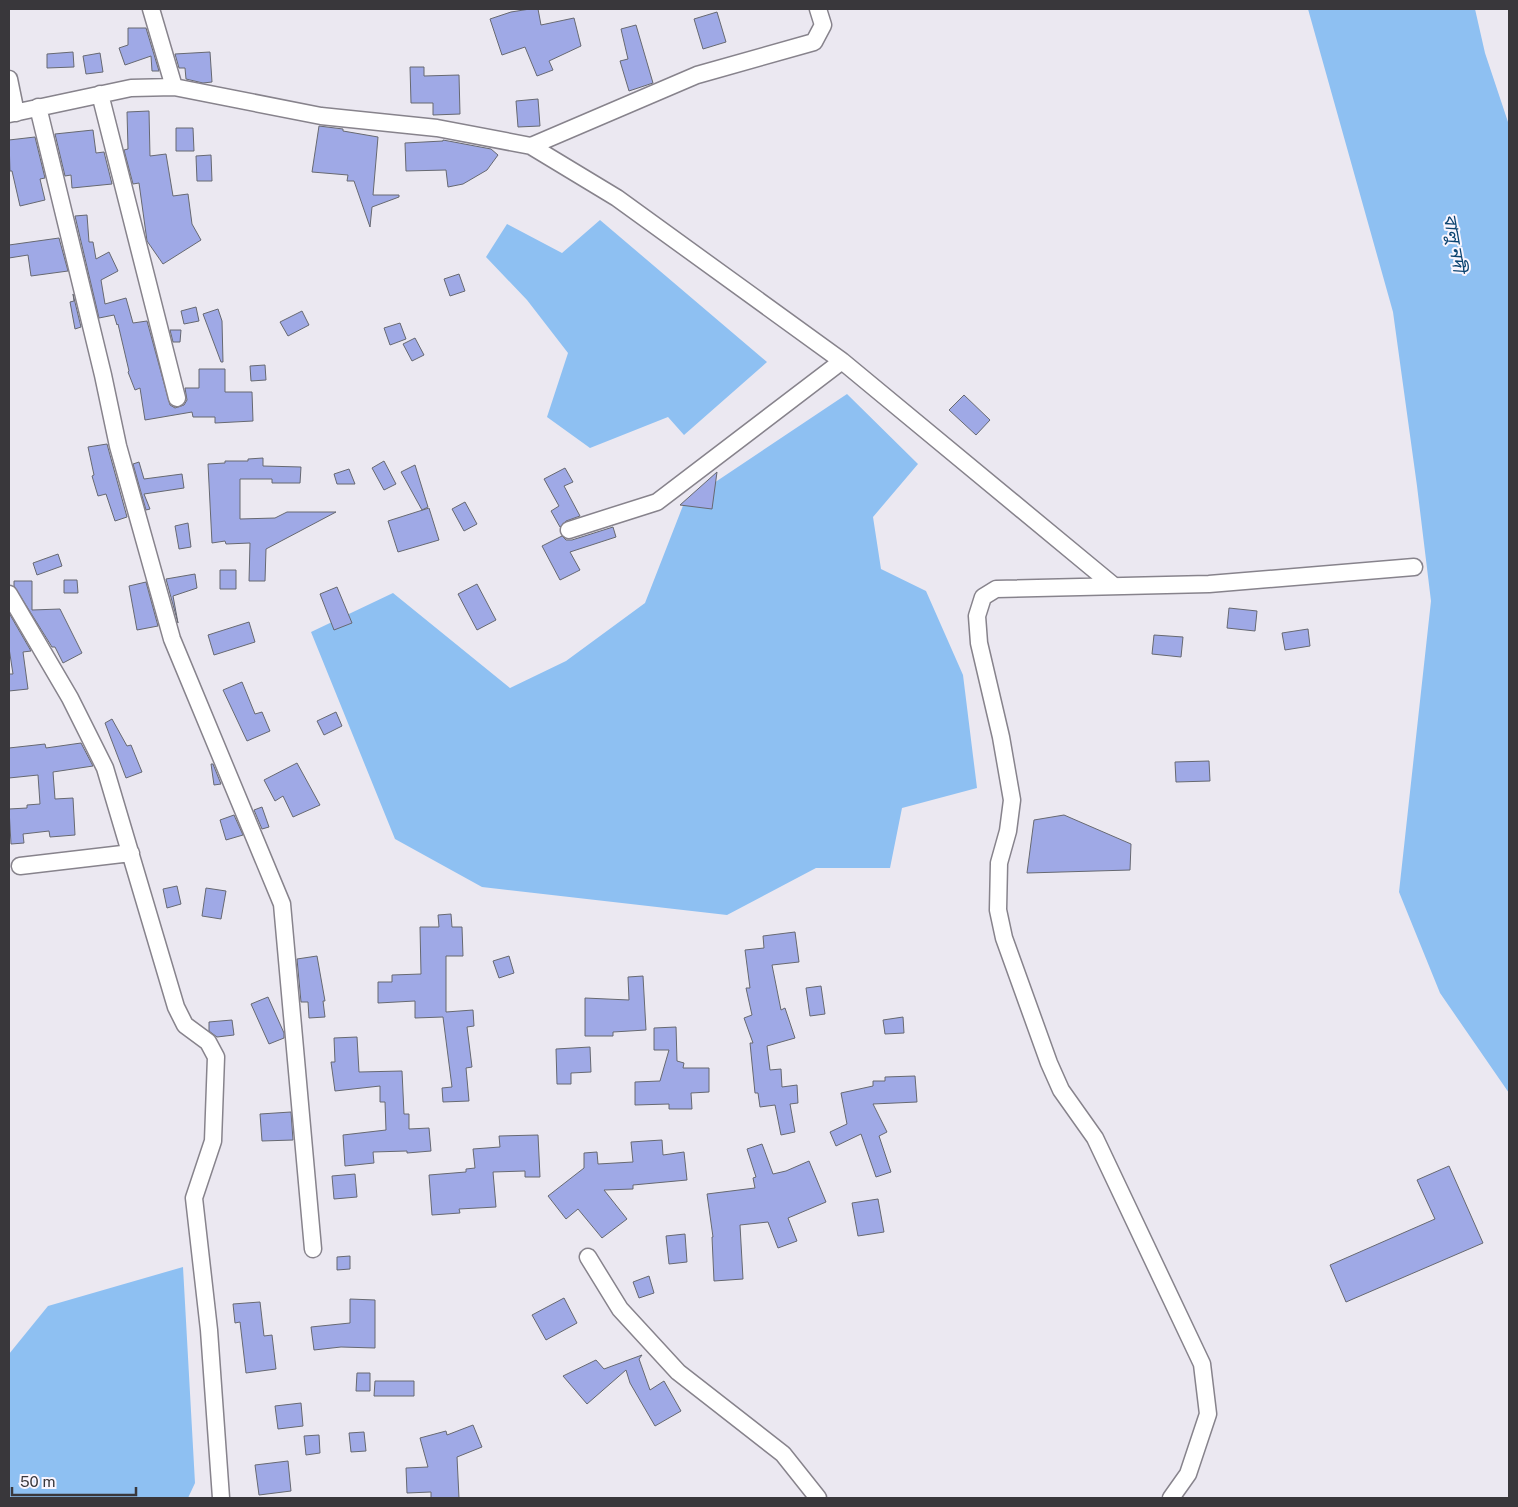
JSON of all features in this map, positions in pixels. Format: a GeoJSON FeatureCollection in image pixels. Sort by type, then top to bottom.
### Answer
{"type":"FeatureCollection","features":[{"type":"Feature","properties":{"kind":"street"},"geometry":{"type":"LineString","coordinates":[[151,9],[174,87]]}},
{"type":"Feature","properties":{"kind":"street"},"geometry":{"type":"LineString","coordinates":[[531,146],[696,75],[814,42],[823,24],[818,9]]}},
{"type":"Feature","properties":{"kind":"street"},"geometry":{"type":"LineString","coordinates":[[9,79],[12,113],[130,88],[174,87],[322,116],[437,128],[531,146],[617,198],[842,361],[1114,586]]}},
{"type":"Feature","properties":{"kind":"street"},"geometry":{"type":"LineString","coordinates":[[100,94],[177,398]]}},
{"type":"Feature","properties":{"kind":"street"},"geometry":{"type":"LineString","coordinates":[[38,107],[118,446],[172,640],[282,904],[313,1249]]}},
{"type":"Feature","properties":{"kind":"street"},"geometry":{"type":"LineString","coordinates":[[569,530],[657,502],[842,361]]}},
{"type":"Feature","properties":{"kind":"street"},"geometry":{"type":"LineString","coordinates":[[1171,1498],[1188,1474],[1208,1414],[1202,1364],[1095,1138],[1061,1090],[1049,1063],[1004,938],[998,910],[999,863],[1008,831],[1012,800],[1001,737],[979,643],[977,616],[983,597],[996,589],[1209,584],[1414,567]]}},
{"type":"Feature","properties":{"kind":"street"},"geometry":{"type":"LineString","coordinates":[[9,594],[70,698],[105,768],[176,1007],[185,1025],[208,1042],[216,1057],[213,1141],[194,1198],[209,1330],[220,1498]]}},
{"type":"Feature","properties":{"kind":"street"},"geometry":{"type":"LineString","coordinates":[[20,866],[130,853]]}},
{"type":"Feature","properties":{"kind":"street"},"geometry":{"type":"LineString","coordinates":[[588,1257],[620,1309],[678,1372],[783,1454],[818,1498]]}},
{"type":"Feature","properties":{"kind":"water","name":"বালু নদী"},"geometry":{"type":"Polygon","coordinates":[[[1308,9],[1475,9],[1485,53],[1509,125],[1509,1093],[1440,993],[1399,892],[1431,601],[1393,312],[1308,9]]]}},
{"type":"Feature","properties":{"kind":"water"},"geometry":{"type":"Polygon","coordinates":[[[600,220],[767,362],[684,435],[668,417],[590,448],[547,417],[568,353],[527,300],[486,257],[507,224],[562,253],[600,220]]]}},
{"type":"Feature","properties":{"kind":"water"},"geometry":{"type":"Polygon","coordinates":[[[847,394],[918,464],[873,517],[881,569],[926,591],[963,675],[977,788],[902,808],[890,868],[816,868],[727,915],[482,887],[395,839],[311,632],[393,593],[510,688],[566,661],[645,603],[684,503],[847,394]]]}},
{"type":"Feature","properties":{"kind":"water"},"geometry":{"type":"Polygon","coordinates":[[[183,1267],[195,1483],[188,1498],[9,1498],[9,1354],[48,1306],[183,1267]]]}},
{"type":"Feature","properties":{"kind":"building"},"geometry":{"type":"Polygon","coordinates":[[[538,9],[541,25],[574,18],[581,46],[549,61],[553,70],[537,76],[525,47],[502,55],[490,19],[511,12],[538,9]]]}},
{"type":"Feature","properties":{"kind":"building"},"geometry":{"type":"Polygon","coordinates":[[[717,12],[726,42],[703,49],[694,19],[717,12]]]}},
{"type":"Feature","properties":{"kind":"building"},"geometry":{"type":"Polygon","coordinates":[[[636,25],[653,83],[629,91],[620,61],[628,59],[621,29],[636,25]]]}},
{"type":"Feature","properties":{"kind":"building"},"geometry":{"type":"Polygon","coordinates":[[[128,28],[146,28],[159,71],[152,71],[151,56],[125,65],[119,48],[128,45],[128,28]]]}},
{"type":"Feature","properties":{"kind":"building"},"geometry":{"type":"Polygon","coordinates":[[[73,52],[74,67],[47,68],[47,54],[73,52]]]}},
{"type":"Feature","properties":{"kind":"building"},"geometry":{"type":"Polygon","coordinates":[[[210,52],[212,82],[203,83],[186,79],[185,68],[179,68],[175,54],[210,52]]]}},
{"type":"Feature","properties":{"kind":"building"},"geometry":{"type":"Polygon","coordinates":[[[100,53],[103,72],[86,74],[83,56],[100,53]]]}},
{"type":"Feature","properties":{"kind":"building"},"geometry":{"type":"Polygon","coordinates":[[[410,67],[424,67],[424,76],[459,75],[460,114],[433,115],[433,103],[411,103],[410,67]]]}},
{"type":"Feature","properties":{"kind":"building"},"geometry":{"type":"Polygon","coordinates":[[[538,99],[540,126],[518,127],[516,101],[538,99]]]}},
{"type":"Feature","properties":{"kind":"building"},"geometry":{"type":"Polygon","coordinates":[[[149,111],[150,156],[166,154],[173,196],[188,194],[192,224],[201,240],[163,264],[147,241],[139,183],[133,184],[124,150],[128,149],[127,112],[149,111]]]}},
{"type":"Feature","properties":{"kind":"building"},"geometry":{"type":"Polygon","coordinates":[[[319,126],[378,137],[373,195],[399,195],[399,197],[372,207],[370,227],[354,181],[347,181],[348,175],[312,172],[319,126]]]}},
{"type":"Feature","properties":{"kind":"building"},"geometry":{"type":"Polygon","coordinates":[[[176,128],[193,128],[194,151],[176,151],[176,128]]]}},
{"type":"Feature","properties":{"kind":"building"},"geometry":{"type":"Polygon","coordinates":[[[93,130],[96,153],[104,152],[112,184],[72,188],[71,175],[65,176],[55,134],[93,130]]]}},
{"type":"Feature","properties":{"kind":"building"},"geometry":{"type":"Polygon","coordinates":[[[35,137],[45,178],[40,179],[45,200],[20,206],[12,171],[10,171],[9,140],[35,137]]]}},
{"type":"Feature","properties":{"kind":"building"},"geometry":{"type":"Polygon","coordinates":[[[443,140],[491,149],[498,155],[487,170],[463,184],[448,187],[446,170],[406,171],[405,143],[443,140]]]}},
{"type":"Feature","properties":{"kind":"building"},"geometry":{"type":"Polygon","coordinates":[[[211,155],[212,181],[197,181],[196,156],[211,155]]]}},
{"type":"Feature","properties":{"kind":"building"},"geometry":{"type":"Polygon","coordinates":[[[87,215],[89,242],[93,242],[96,259],[109,252],[118,271],[101,280],[105,304],[126,298],[133,323],[147,321],[170,405],[175,408],[184,405],[187,400],[185,388],[199,388],[199,369],[225,369],[225,392],[252,392],[253,421],[215,423],[215,417],[193,417],[192,412],[145,420],[140,388],[135,390],[128,372],[118,324],[114,315],[99,318],[75,216],[87,215]]]}},
{"type":"Feature","properties":{"kind":"building"},"geometry":{"type":"Polygon","coordinates":[[[59,238],[68,271],[31,276],[28,255],[9,258],[9,245],[59,238]]]}},
{"type":"Feature","properties":{"kind":"building"},"geometry":{"type":"Polygon","coordinates":[[[459,274],[465,291],[450,296],[444,279],[459,274]]]}},
{"type":"Feature","properties":{"kind":"building"},"geometry":{"type":"Polygon","coordinates":[[[73,294],[81,327],[75,329],[70,302],[74,301],[73,294]]]}},
{"type":"Feature","properties":{"kind":"building"},"geometry":{"type":"Polygon","coordinates":[[[196,307],[199,321],[184,324],[181,311],[196,307]]]}},
{"type":"Feature","properties":{"kind":"building"},"geometry":{"type":"Polygon","coordinates":[[[218,309],[222,321],[223,362],[221,362],[203,314],[218,309]]]}},
{"type":"Feature","properties":{"kind":"building"},"geometry":{"type":"Polygon","coordinates":[[[302,311],[309,325],[288,336],[280,322],[302,311]]]}},
{"type":"Feature","properties":{"kind":"building"},"geometry":{"type":"Polygon","coordinates":[[[400,323],[406,339],[390,345],[384,328],[400,323]]]}},
{"type":"Feature","properties":{"kind":"building"},"geometry":{"type":"Polygon","coordinates":[[[170,330],[181,330],[180,342],[173,342],[170,330]]]}},
{"type":"Feature","properties":{"kind":"building"},"geometry":{"type":"Polygon","coordinates":[[[415,338],[424,355],[412,361],[403,344],[415,338]]]}},
{"type":"Feature","properties":{"kind":"building"},"geometry":{"type":"Polygon","coordinates":[[[265,365],[266,380],[251,381],[250,366],[265,365]]]}},
{"type":"Feature","properties":{"kind":"building"},"geometry":{"type":"Polygon","coordinates":[[[964,395],[990,420],[976,435],[949,410],[964,395]]]}},
{"type":"Feature","properties":{"kind":"building"},"geometry":{"type":"Polygon","coordinates":[[[107,444],[127,517],[115,521],[106,494],[98,496],[92,476],[94,475],[88,447],[107,444]]]}},
{"type":"Feature","properties":{"kind":"building"},"geometry":{"type":"Polygon","coordinates":[[[263,458],[263,466],[301,467],[300,483],[272,483],[272,479],[240,479],[240,519],[275,518],[287,512],[336,512],[266,549],[265,581],[249,581],[250,543],[226,544],[225,541],[212,543],[208,464],[263,458]]]}},
{"type":"Feature","properties":{"kind":"building"},"geometry":{"type":"Polygon","coordinates":[[[384,461],[396,484],[384,490],[372,468],[384,461]]]}},
{"type":"Feature","properties":{"kind":"building"},"geometry":{"type":"Polygon","coordinates":[[[139,462],[144,479],[182,474],[184,488],[144,494],[150,509],[146,510],[133,464],[139,462]]]}},
{"type":"Feature","properties":{"kind":"building"},"geometry":{"type":"Polygon","coordinates":[[[415,465],[428,507],[422,510],[401,472],[415,465]]]}},
{"type":"Feature","properties":{"kind":"building"},"geometry":{"type":"Polygon","coordinates":[[[565,468],[573,482],[564,486],[580,516],[566,521],[560,527],[551,511],[559,506],[544,479],[565,468]]]}},
{"type":"Feature","properties":{"kind":"building"},"geometry":{"type":"Polygon","coordinates":[[[349,469],[355,484],[337,484],[334,474],[349,469]]]}},
{"type":"Feature","properties":{"kind":"building"},"geometry":{"type":"Polygon","coordinates":[[[717,472],[712,509],[680,505],[717,472]]]}},
{"type":"Feature","properties":{"kind":"building"},"geometry":{"type":"Polygon","coordinates":[[[465,502],[477,524],[464,531],[452,509],[465,502]]]}},
{"type":"Feature","properties":{"kind":"building"},"geometry":{"type":"Polygon","coordinates":[[[429,508],[439,540],[398,552],[388,521],[429,508]]]}},
{"type":"Feature","properties":{"kind":"building"},"geometry":{"type":"Polygon","coordinates":[[[188,523],[191,547],[179,549],[175,526],[188,523]]]}},
{"type":"Feature","properties":{"kind":"building"},"geometry":{"type":"Polygon","coordinates":[[[613,527],[616,537],[570,552],[580,570],[560,580],[542,546],[562,536],[566,540],[572,540],[613,527]]]}},
{"type":"Feature","properties":{"kind":"building"},"geometry":{"type":"Polygon","coordinates":[[[58,554],[62,566],[37,575],[33,563],[58,554]]]}},
{"type":"Feature","properties":{"kind":"building"},"geometry":{"type":"Polygon","coordinates":[[[220,570],[236,570],[236,589],[220,589],[220,570]]]}},
{"type":"Feature","properties":{"kind":"building"},"geometry":{"type":"Polygon","coordinates":[[[195,574],[197,588],[173,596],[178,623],[166,579],[195,574]]]}},
{"type":"Feature","properties":{"kind":"building"},"geometry":{"type":"Polygon","coordinates":[[[64,580],[77,580],[78,593],[64,593],[64,580]]]}},
{"type":"Feature","properties":{"kind":"building"},"geometry":{"type":"Polygon","coordinates":[[[14,581],[32,581],[32,610],[60,609],[82,653],[63,663],[55,647],[52,647],[14,586],[14,581]]]}},
{"type":"Feature","properties":{"kind":"building"},"geometry":{"type":"Polygon","coordinates":[[[146,582],[158,626],[137,630],[129,586],[146,582]]]}},
{"type":"Feature","properties":{"kind":"building"},"geometry":{"type":"Polygon","coordinates":[[[477,584],[496,620],[477,630],[458,594],[477,584]]]}},
{"type":"Feature","properties":{"kind":"building"},"geometry":{"type":"Polygon","coordinates":[[[337,587],[352,623],[334,630],[320,594],[337,587]]]}},
{"type":"Feature","properties":{"kind":"building"},"geometry":{"type":"Polygon","coordinates":[[[1229,608],[1257,611],[1255,631],[1227,628],[1229,608]]]}},
{"type":"Feature","properties":{"kind":"building"},"geometry":{"type":"Polygon","coordinates":[[[9,613],[31,651],[23,652],[28,689],[9,691],[9,674],[13,674],[9,648],[9,613]]]}},
{"type":"Feature","properties":{"kind":"building"},"geometry":{"type":"Polygon","coordinates":[[[249,622],[255,642],[214,655],[208,635],[249,622]]]}},
{"type":"Feature","properties":{"kind":"building"},"geometry":{"type":"Polygon","coordinates":[[[1308,629],[1310,646],[1285,650],[1282,633],[1308,629]]]}},
{"type":"Feature","properties":{"kind":"building"},"geometry":{"type":"Polygon","coordinates":[[[1154,635],[1183,637],[1181,657],[1152,654],[1154,635]]]}},
{"type":"Feature","properties":{"kind":"building"},"geometry":{"type":"Polygon","coordinates":[[[242,682],[255,714],[262,712],[270,731],[247,741],[223,690],[242,682]]]}},
{"type":"Feature","properties":{"kind":"building"},"geometry":{"type":"Polygon","coordinates":[[[336,712],[342,726],[324,735],[317,721],[336,712]]]}},
{"type":"Feature","properties":{"kind":"building"},"geometry":{"type":"Polygon","coordinates":[[[112,719],[127,746],[131,745],[142,772],[126,778],[105,723],[112,719]]]}},
{"type":"Feature","properties":{"kind":"building"},"geometry":{"type":"Polygon","coordinates":[[[81,743],[93,766],[53,772],[55,799],[73,798],[75,835],[50,837],[49,831],[23,834],[24,843],[11,844],[9,809],[27,808],[27,805],[40,804],[38,775],[9,778],[9,748],[45,744],[46,748],[81,743]]]}},
{"type":"Feature","properties":{"kind":"building"},"geometry":{"type":"Polygon","coordinates":[[[1209,761],[1210,781],[1176,782],[1175,762],[1209,761]]]}},
{"type":"Feature","properties":{"kind":"building"},"geometry":{"type":"Polygon","coordinates":[[[297,763],[320,805],[293,817],[283,796],[275,801],[264,780],[297,763]]]}},
{"type":"Feature","properties":{"kind":"building"},"geometry":{"type":"Polygon","coordinates":[[[211,764],[213,764],[221,784],[214,785],[211,764]]]}},
{"type":"Feature","properties":{"kind":"building"},"geometry":{"type":"Polygon","coordinates":[[[262,807],[269,827],[262,829],[254,810],[262,807]]]}},
{"type":"Feature","properties":{"kind":"building"},"geometry":{"type":"Polygon","coordinates":[[[234,815],[243,835],[226,840],[220,820],[234,815]]]}},
{"type":"Feature","properties":{"kind":"building"},"geometry":{"type":"Polygon","coordinates":[[[1064,815],[1131,844],[1130,870],[1027,873],[1034,820],[1064,815]]]}},
{"type":"Feature","properties":{"kind":"building"},"geometry":{"type":"Polygon","coordinates":[[[177,886],[181,904],[167,908],[163,889],[177,886]]]}},
{"type":"Feature","properties":{"kind":"building"},"geometry":{"type":"Polygon","coordinates":[[[206,888],[226,891],[221,919],[202,916],[206,888]]]}},
{"type":"Feature","properties":{"kind":"building"},"geometry":{"type":"Polygon","coordinates":[[[451,914],[452,927],[462,927],[463,956],[446,956],[446,1012],[473,1010],[474,1026],[467,1027],[472,1067],[466,1068],[469,1101],[443,1102],[442,1088],[452,1087],[443,1017],[415,1018],[415,1001],[378,1003],[378,982],[392,982],[392,975],[421,974],[420,927],[439,927],[438,915],[451,914]]]}},
{"type":"Feature","properties":{"kind":"building"},"geometry":{"type":"Polygon","coordinates":[[[795,932],[799,962],[772,965],[781,1010],[785,1008],[795,1038],[767,1046],[770,1070],[781,1069],[782,1087],[797,1085],[798,1103],[790,1104],[795,1132],[781,1135],[775,1105],[760,1107],[758,1093],[755,1093],[750,1043],[753,1043],[744,1018],[752,1015],[746,988],[750,988],[745,950],[764,948],[763,936],[795,932]]]}},
{"type":"Feature","properties":{"kind":"building"},"geometry":{"type":"Polygon","coordinates":[[[317,956],[325,1001],[323,1001],[325,1017],[309,1018],[308,1002],[301,1002],[297,959],[317,956]]]}},
{"type":"Feature","properties":{"kind":"building"},"geometry":{"type":"Polygon","coordinates":[[[509,956],[514,973],[499,978],[493,961],[509,956]]]}},
{"type":"Feature","properties":{"kind":"building"},"geometry":{"type":"Polygon","coordinates":[[[643,976],[646,1030],[613,1032],[613,1036],[585,1036],[585,998],[629,1000],[628,977],[643,976]]]}},
{"type":"Feature","properties":{"kind":"building"},"geometry":{"type":"Polygon","coordinates":[[[821,986],[825,1014],[810,1016],[806,988],[821,986]]]}},
{"type":"Feature","properties":{"kind":"building"},"geometry":{"type":"Polygon","coordinates":[[[268,997],[284,1033],[284,1038],[269,1044],[251,1004],[268,997]]]}},
{"type":"Feature","properties":{"kind":"building"},"geometry":{"type":"Polygon","coordinates":[[[903,1017],[904,1033],[885,1034],[883,1020],[903,1017]]]}},
{"type":"Feature","properties":{"kind":"building"},"geometry":{"type":"Polygon","coordinates":[[[232,1020],[234,1035],[217,1037],[209,1031],[209,1022],[232,1020]]]}},
{"type":"Feature","properties":{"kind":"building"},"geometry":{"type":"Polygon","coordinates":[[[676,1027],[677,1061],[684,1063],[683,1068],[709,1068],[709,1092],[691,1093],[692,1109],[669,1109],[669,1104],[635,1105],[635,1082],[660,1081],[669,1050],[654,1050],[654,1028],[676,1027]]]}},
{"type":"Feature","properties":{"kind":"building"},"geometry":{"type":"Polygon","coordinates":[[[357,1037],[359,1072],[402,1071],[404,1114],[409,1114],[409,1129],[429,1128],[431,1151],[407,1153],[407,1151],[373,1152],[374,1163],[345,1166],[343,1135],[386,1130],[385,1102],[380,1102],[380,1086],[335,1091],[331,1062],[335,1062],[334,1038],[357,1037]]]}},
{"type":"Feature","properties":{"kind":"building"},"geometry":{"type":"Polygon","coordinates":[[[590,1047],[591,1072],[571,1073],[571,1084],[557,1084],[556,1049],[590,1047]]]}},
{"type":"Feature","properties":{"kind":"building"},"geometry":{"type":"Polygon","coordinates":[[[915,1076],[917,1102],[873,1104],[887,1132],[879,1136],[891,1172],[876,1177],[861,1134],[836,1146],[830,1132],[847,1124],[841,1093],[873,1086],[873,1081],[885,1081],[885,1077],[915,1076]]]}},
{"type":"Feature","properties":{"kind":"building"},"geometry":{"type":"Polygon","coordinates":[[[291,1112],[293,1140],[262,1141],[260,1114],[291,1112]]]}},
{"type":"Feature","properties":{"kind":"building"},"geometry":{"type":"Polygon","coordinates":[[[538,1135],[540,1177],[525,1177],[525,1171],[493,1172],[496,1207],[459,1209],[460,1213],[432,1215],[429,1175],[466,1172],[466,1169],[475,1168],[473,1149],[500,1147],[499,1136],[538,1135]]]}},
{"type":"Feature","properties":{"kind":"building"},"geometry":{"type":"Polygon","coordinates":[[[662,1140],[663,1155],[684,1152],[687,1180],[633,1185],[633,1189],[604,1190],[627,1219],[602,1238],[578,1209],[566,1219],[548,1196],[584,1168],[584,1153],[597,1152],[598,1164],[633,1162],[631,1142],[662,1140]]]}},
{"type":"Feature","properties":{"kind":"building"},"geometry":{"type":"Polygon","coordinates":[[[762,1144],[773,1174],[786,1171],[809,1161],[826,1202],[788,1218],[797,1241],[778,1248],[768,1222],[740,1225],[743,1279],[714,1281],[713,1237],[707,1194],[755,1188],[753,1178],[756,1177],[747,1149],[762,1144]]]}},
{"type":"Feature","properties":{"kind":"building"},"geometry":{"type":"Polygon","coordinates":[[[1449,1166],[1483,1243],[1346,1302],[1330,1265],[1435,1219],[1417,1180],[1449,1166]]]}},
{"type":"Feature","properties":{"kind":"building"},"geometry":{"type":"Polygon","coordinates":[[[355,1174],[357,1197],[334,1199],[332,1176],[355,1174]]]}},
{"type":"Feature","properties":{"kind":"building"},"geometry":{"type":"Polygon","coordinates":[[[878,1199],[884,1232],[858,1236],[852,1203],[878,1199]]]}},
{"type":"Feature","properties":{"kind":"building"},"geometry":{"type":"Polygon","coordinates":[[[685,1234],[687,1262],[669,1264],[666,1236],[685,1234]]]}},
{"type":"Feature","properties":{"kind":"building"},"geometry":{"type":"Polygon","coordinates":[[[350,1256],[350,1269],[337,1270],[337,1257],[350,1256]]]}},
{"type":"Feature","properties":{"kind":"building"},"geometry":{"type":"Polygon","coordinates":[[[649,1276],[654,1293],[639,1298],[633,1282],[649,1276]]]}},
{"type":"Feature","properties":{"kind":"building"},"geometry":{"type":"Polygon","coordinates":[[[564,1298],[577,1323],[546,1340],[532,1315],[564,1298]]]}},
{"type":"Feature","properties":{"kind":"building"},"geometry":{"type":"Polygon","coordinates":[[[350,1299],[375,1300],[375,1348],[341,1347],[314,1350],[311,1327],[350,1323],[350,1299]]]}},
{"type":"Feature","properties":{"kind":"building"},"geometry":{"type":"Polygon","coordinates":[[[260,1302],[264,1336],[272,1335],[276,1369],[246,1373],[240,1322],[235,1323],[233,1304],[260,1302]]]}},
{"type":"Feature","properties":{"kind":"building"},"geometry":{"type":"Polygon","coordinates":[[[642,1355],[639,1359],[650,1390],[664,1381],[681,1411],[655,1426],[630,1383],[626,1370],[587,1404],[563,1376],[596,1360],[604,1369],[642,1355]]]}},
{"type":"Feature","properties":{"kind":"building"},"geometry":{"type":"Polygon","coordinates":[[[357,1373],[370,1373],[370,1391],[356,1391],[357,1373]]]}},
{"type":"Feature","properties":{"kind":"building"},"geometry":{"type":"Polygon","coordinates":[[[375,1381],[414,1381],[414,1396],[374,1396],[375,1381]]]}},
{"type":"Feature","properties":{"kind":"building"},"geometry":{"type":"Polygon","coordinates":[[[301,1403],[303,1426],[278,1429],[275,1406],[301,1403]]]}},
{"type":"Feature","properties":{"kind":"building"},"geometry":{"type":"Polygon","coordinates":[[[473,1425],[482,1447],[457,1457],[459,1498],[431,1498],[431,1492],[407,1493],[406,1468],[428,1467],[420,1438],[446,1431],[447,1435],[473,1425]]]}},
{"type":"Feature","properties":{"kind":"building"},"geometry":{"type":"Polygon","coordinates":[[[364,1432],[366,1451],[351,1452],[349,1433],[364,1432]]]}},
{"type":"Feature","properties":{"kind":"building"},"geometry":{"type":"Polygon","coordinates":[[[319,1435],[320,1453],[306,1455],[304,1436],[319,1435]]]}},
{"type":"Feature","properties":{"kind":"building"},"geometry":{"type":"Polygon","coordinates":[[[288,1461],[291,1491],[259,1495],[255,1465],[288,1461]]]}}]}
